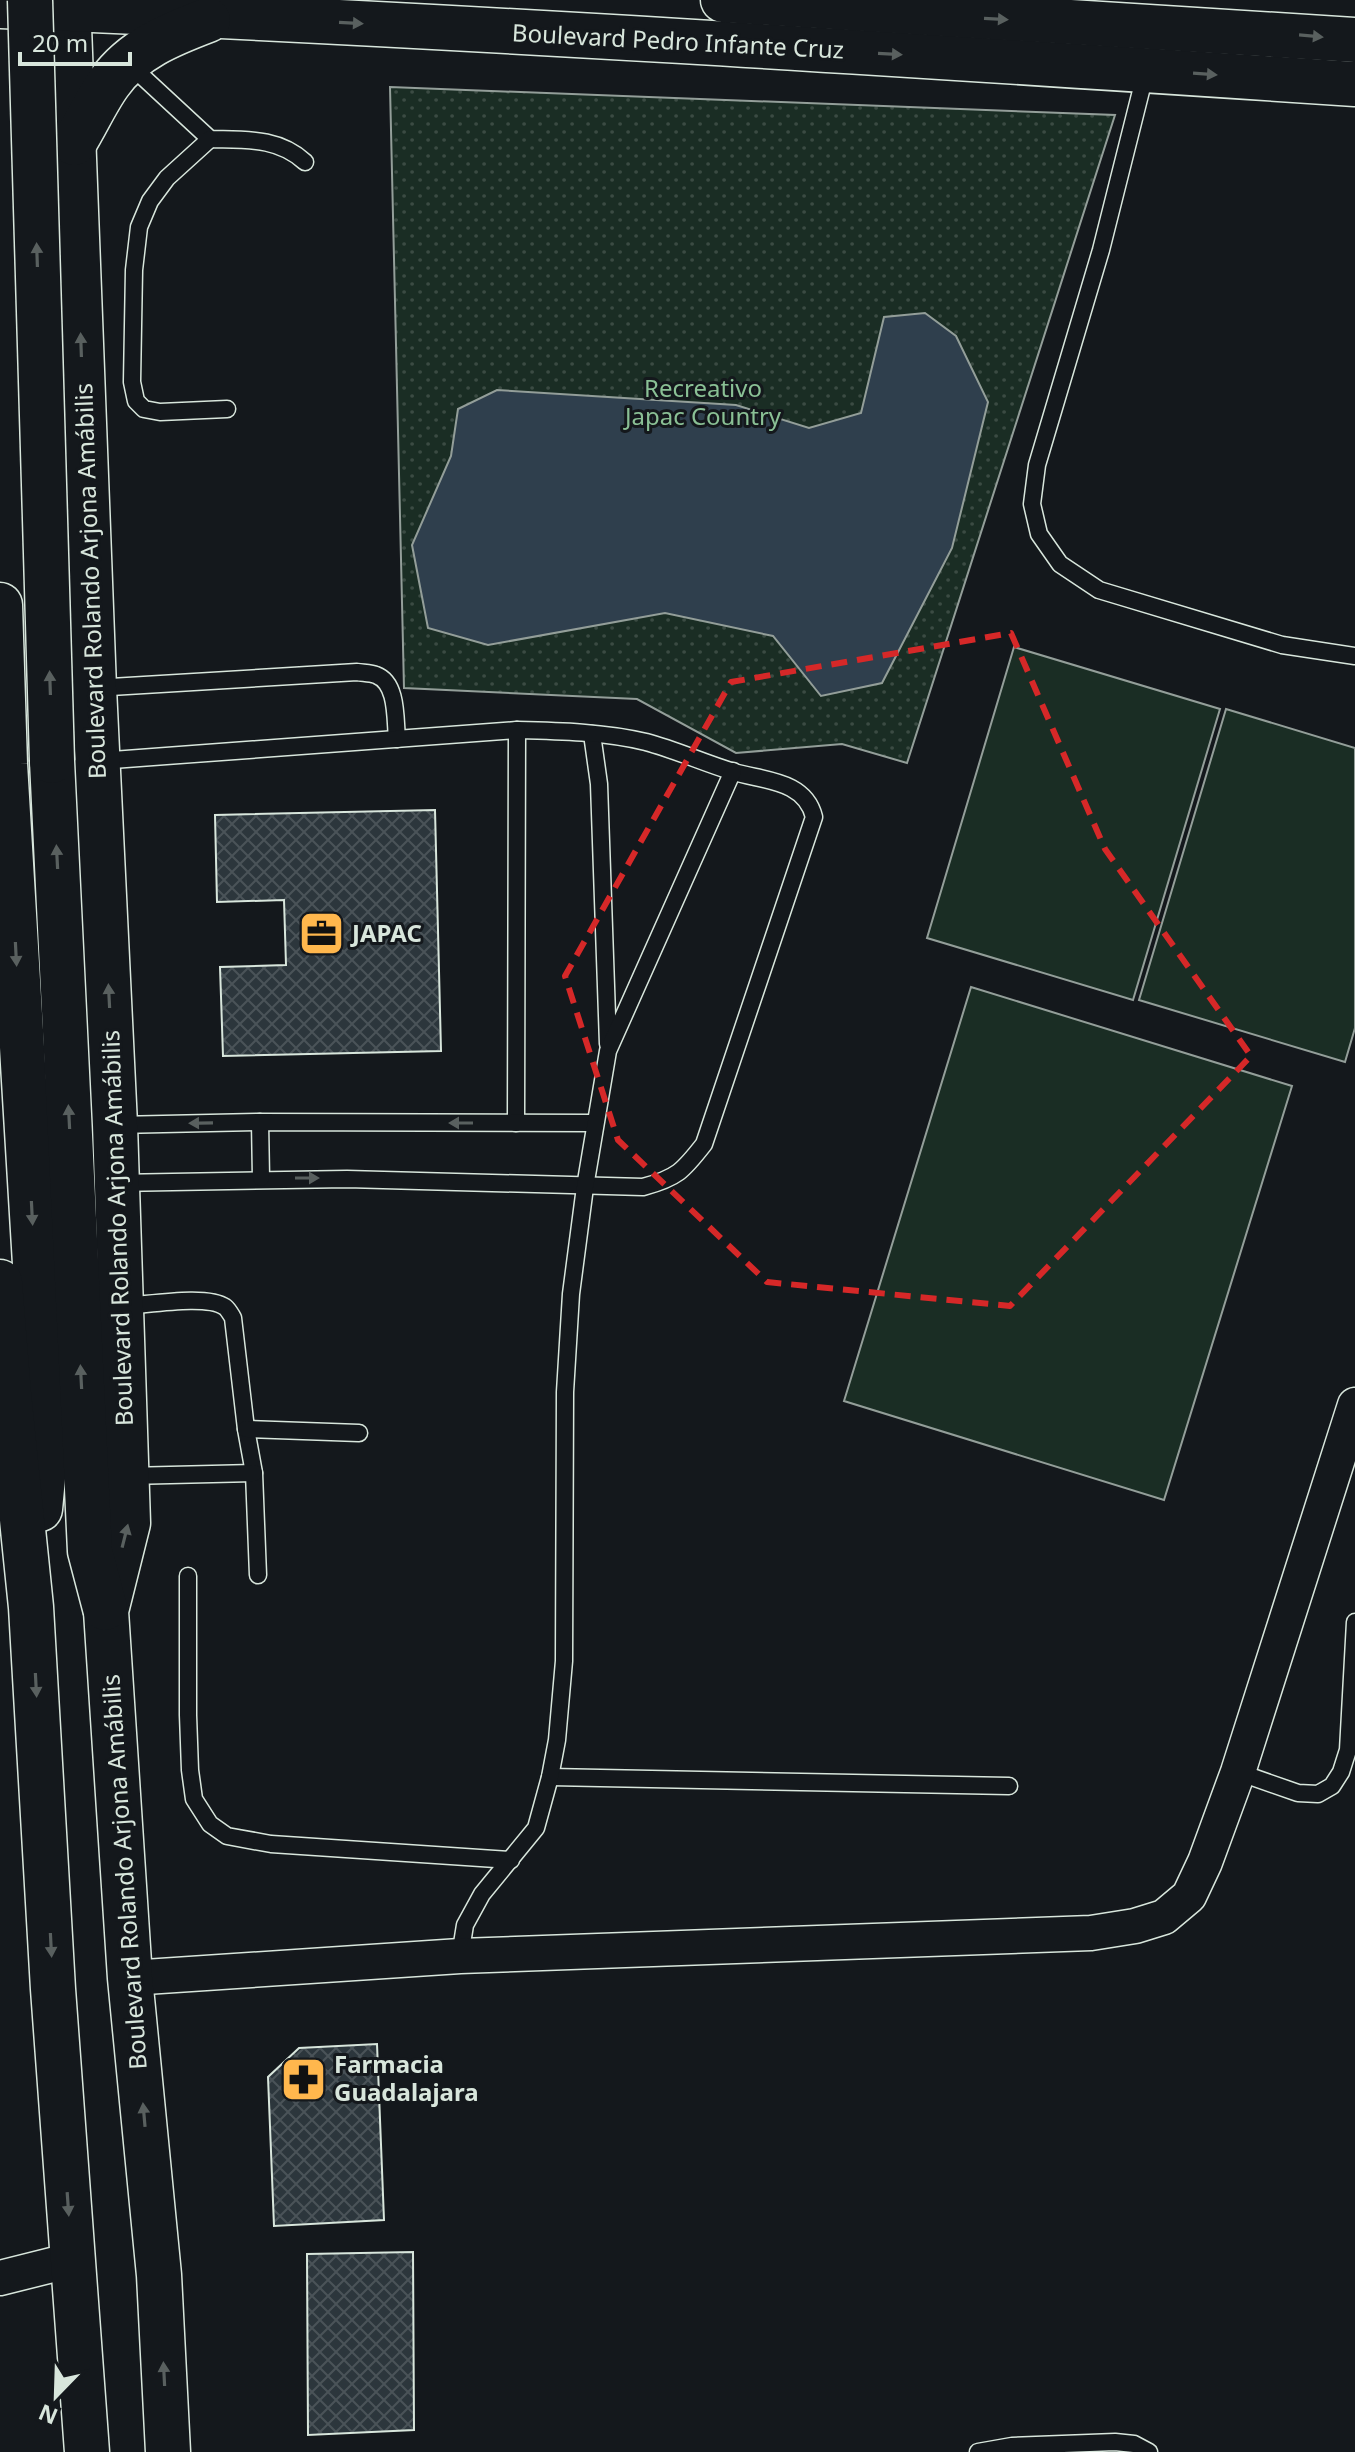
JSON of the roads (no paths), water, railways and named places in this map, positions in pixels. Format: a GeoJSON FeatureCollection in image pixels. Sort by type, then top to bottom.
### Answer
{"type":"FeatureCollection","features":[{"type":"Feature","properties":{"kind":"main road","name":"Boulevard Pedro Infante Cruz"},"geometry":{"type":"LineString","coordinates":[[723,0],[1355,40]]}},
{"type":"Feature","properties":{"kind":"main road","name":"Boulevard Pedro Infante Cruz"},"geometry":{"type":"LineString","coordinates":[[0,6],[56,3],[217,16],[276,10],[1355,84]]}},
{"type":"Feature","properties":{"kind":"main road","name":"Boulevard Rolando Arjona Amábilis"},"geometry":{"type":"LineString","coordinates":[[56,3],[74,143],[97,761],[122,1306],[128,1523],[106,1611],[130,1978],[159,2275],[168,2452]]}},
{"type":"Feature","properties":{"kind":"main road","name":"Boulevard Rolando Arjona Amábilis"},"geometry":{"type":"LineString","coordinates":[[56,3],[52,761],[66,1451]]}},
{"type":"Feature","properties":{"kind":"main road"},"geometry":{"type":"LineString","coordinates":[[74,143],[109,83],[139,52],[217,16]]}},
{"type":"Feature","properties":{"kind":"main road"},"geometry":{"type":"LineString","coordinates":[[0,605],[5,764],[66,1451],[106,1611]]}},
{"type":"Feature","properties":{"kind":"main road"},"geometry":{"type":"LineString","coordinates":[[0,1282],[31,1607],[53,1989],[87,2452]]}},
{"type":"Feature","properties":{"kind":"main road"},"geometry":{"type":"LineString","coordinates":[[31,1607],[66,1451]]}},
{"type":"Feature","properties":{"kind":"street"},"geometry":{"type":"LineString","coordinates":[[130,1978],[460,1956],[1091,1933],[1135,1926],[1164,1917],[1189,1896],[1205,1862],[1238,1772],[1355,1405]]}},
{"type":"Feature","properties":{"kind":"street"},"geometry":{"type":"LineString","coordinates":[[0,2278],[72,2260]]}},
{"type":"Feature","properties":{"kind":"lane"},"geometry":{"type":"LineString","coordinates":[[128,63],[210,139],[278,144],[293,151],[305,162]]}},
{"type":"Feature","properties":{"kind":"lane"},"geometry":{"type":"LineString","coordinates":[[1147,70],[1101,250],[1037,465],[1032,504],[1039,534],[1060,564],[1099,590],[1282,645],[1355,656]]}},
{"type":"Feature","properties":{"kind":"lane"},"geometry":{"type":"LineString","coordinates":[[210,139],[167,178],[150,201],[139,227],[134,270],[132,382],[136,401],[144,409],[160,412],[227,409]]}},
{"type":"Feature","properties":{"kind":"lane"},"geometry":{"type":"LineString","coordinates":[[94,688],[357,672],[376,674],[386,681],[392,692],[397,739]]}},
{"type":"Feature","properties":{"kind":"lane"},"geometry":{"type":"LineString","coordinates":[[516,1123],[517,730]]}},
{"type":"Feature","properties":{"kind":"lane"},"geometry":{"type":"LineString","coordinates":[[97,761],[517,730],[572,731],[657,745],[733,771],[775,781],[798,791],[811,804],[814,817],[704,1144],[689,1164],[669,1180],[643,1187],[261,1178],[117,1183]]}},
{"type":"Feature","properties":{"kind":"lane"},"geometry":{"type":"LineString","coordinates":[[460,1956],[465,1925],[482,1894],[536,1828],[557,1740],[564,1661],[565,1392],[571,1294],[608,1051],[599,784],[592,734]]}},
{"type":"Feature","properties":{"kind":"lane"},"geometry":{"type":"LineString","coordinates":[[608,1051],[733,771]]}},
{"type":"Feature","properties":{"kind":"lane"},"geometry":{"type":"LineString","coordinates":[[260,1122],[261,1178]]}},
{"type":"Feature","properties":{"kind":"lane"},"geometry":{"type":"LineString","coordinates":[[115,1125],[595,1123]]}},
{"type":"Feature","properties":{"kind":"lane"},"geometry":{"type":"LineString","coordinates":[[122,1306],[197,1301],[226,1308],[233,1318],[254,1473],[258,1575]]}},
{"type":"Feature","properties":{"kind":"lane"},"geometry":{"type":"LineString","coordinates":[[246,1429],[359,1433]]}},
{"type":"Feature","properties":{"kind":"lane"},"geometry":{"type":"LineString","coordinates":[[127,1476],[254,1473]]}},
{"type":"Feature","properties":{"kind":"lane"},"geometry":{"type":"LineString","coordinates":[[188,1576],[190,1770],[194,1799],[210,1824],[227,1836],[271,1844],[511,1860]]}},
{"type":"Feature","properties":{"kind":"lane"},"geometry":{"type":"LineString","coordinates":[[1238,1772],[1298,1793],[1318,1794],[1332,1786],[1341,1772],[1348,1750],[1355,1622]]}},
{"type":"Feature","properties":{"kind":"lane"},"geometry":{"type":"LineString","coordinates":[[550,1777],[1009,1786]]}},
{"type":"Feature","properties":{"kind":"lane"},"geometry":{"type":"LineString","coordinates":[[978,2452],[1012,2446],[1115,2442],[1134,2444],[1149,2452]]}},
{"type":"Feature","properties":{"kind":"water"},"geometry":{"type":"Polygon","coordinates":[[[925,313],[956,336],[988,402],[952,548],[882,683],[821,696],[773,636],[665,613],[488,645],[428,628],[412,545],[451,456],[458,409],[497,390],[736,405],[809,428],[861,413],[884,317],[925,313]]]}},
{"type":"Feature","properties":{"kind":"place","name":"JAPAC"},"geometry":{"type":"Point","coordinates":[321,934]}},
{"type":"Feature","properties":{"kind":"place","name":"Farmacia Guadalajara"},"geometry":{"type":"Point","coordinates":[303,2079]}},
{"type":"Feature","properties":{"kind":"park label","name":"Recreativo Japac Country"},"geometry":{"type":"Point","coordinates":[703,403]}}]}
